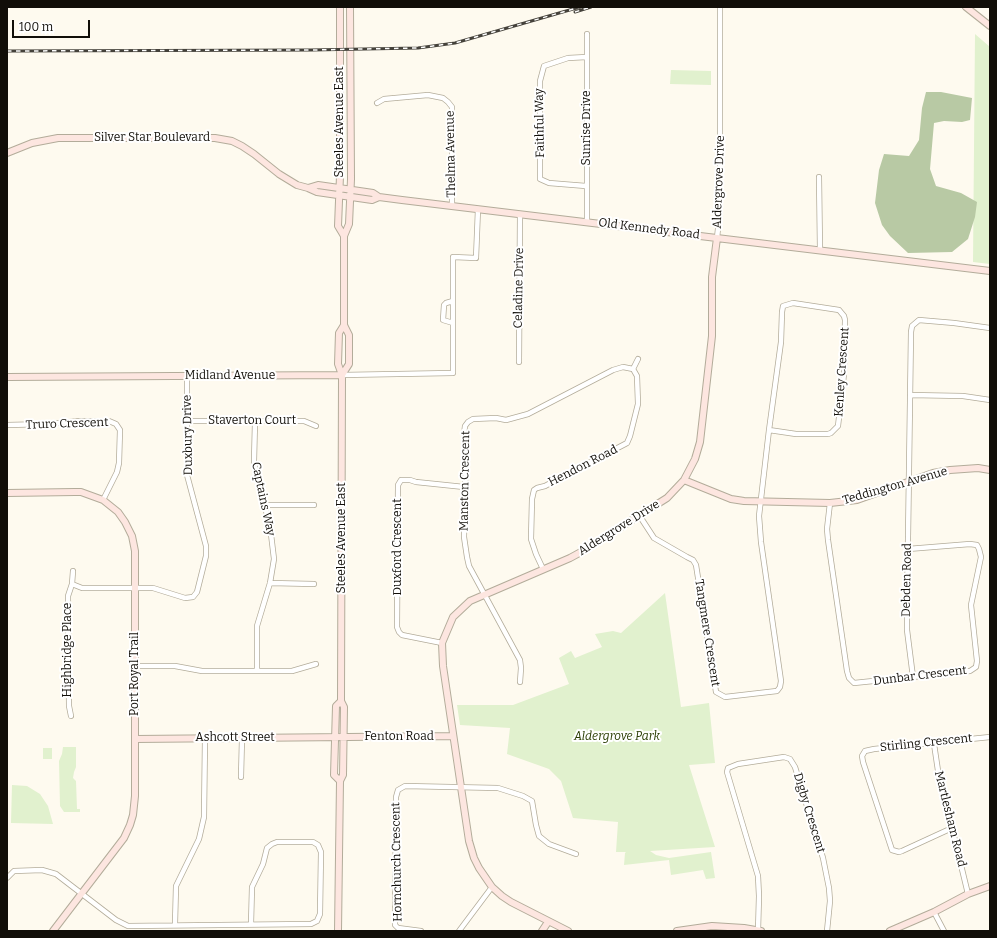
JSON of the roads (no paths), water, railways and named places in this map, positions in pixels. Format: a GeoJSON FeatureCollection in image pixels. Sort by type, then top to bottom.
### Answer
{"type":"FeatureCollection","features":[{"type":"Feature","properties":{"kind":"street","name":"Steeles Avenue East"},"geometry":{"type":"LineString","coordinates":[[340,7],[338,226],[344,236]]}},
{"type":"Feature","properties":{"kind":"street","name":"Steeles Avenue East"},"geometry":{"type":"LineString","coordinates":[[342,375],[349,364],[349,335],[344,325],[344,236],[349,224],[350,197],[350,7]]}},
{"type":"Feature","properties":{"kind":"street","name":"Aldergrove Drive"},"geometry":{"type":"LineString","coordinates":[[568,931],[511,902],[492,887],[479,868],[471,849],[443,666],[442,643],[453,617],[470,601],[581,552],[667,498],[684,480],[695,459],[700,442],[712,336],[712,277],[720,210],[720,7]]}},
{"type":"Feature","properties":{"kind":"street"},"geometry":{"type":"LineString","coordinates":[[966,7],[990,26]]}},
{"type":"Feature","properties":{"kind":"street","name":"Sunrise Drive"},"geometry":{"type":"LineString","coordinates":[[587,34],[587,222]]}},
{"type":"Feature","properties":{"kind":"street","name":"Faithful Way"},"geometry":{"type":"LineString","coordinates":[[586,186],[549,183],[540,179],[540,81],[544,66],[568,58],[587,57]]}},
{"type":"Feature","properties":{"kind":"street","name":"Thelma Avenue"},"geometry":{"type":"LineString","coordinates":[[378,103],[384,99],[428,95],[443,98],[452,107],[452,206]]}},
{"type":"Feature","properties":{"kind":"street","name":"Silver Star Boulevard"},"geometry":{"type":"LineString","coordinates":[[7,153],[32,143],[58,138],[215,138],[232,141],[242,146],[278,174],[297,185],[317,192],[350,197]]}},
{"type":"Feature","properties":{"kind":"street"},"geometry":{"type":"LineString","coordinates":[[819,177],[820,250]]}},
{"type":"Feature","properties":{"kind":"street","name":"Silver Star Boulevard"},"geometry":{"type":"LineString","coordinates":[[308,188],[318,185],[339,188]]}},
{"type":"Feature","properties":{"kind":"street","name":"Old Kennedy Road"},"geometry":{"type":"LineString","coordinates":[[339,188],[373,193],[379,197],[990,271]]}},
{"type":"Feature","properties":{"kind":"street","name":"Old Kennedy Road"},"geometry":{"type":"LineString","coordinates":[[350,197],[372,200],[379,197]]}},
{"type":"Feature","properties":{"kind":"street"},"geometry":{"type":"LineString","coordinates":[[453,301],[444,305],[443,320],[453,323],[453,301],[453,257],[476,258],[478,209]]}},
{"type":"Feature","properties":{"kind":"street","name":"Celadine Drive"},"geometry":{"type":"LineString","coordinates":[[519,362],[520,214]]}},
{"type":"Feature","properties":{"kind":"street","name":"Kenley Crescent"},"geometry":{"type":"LineString","coordinates":[[761,502],[769,430],[781,342],[783,306],[793,303],[839,310],[844,316],[845,320],[844,374],[838,426],[828,434],[796,434],[769,430]]}},
{"type":"Feature","properties":{"kind":"street","name":"Debden Road"},"geometry":{"type":"LineString","coordinates":[[913,677],[907,630],[912,326],[919,320],[927,320],[990,328]]}},
{"type":"Feature","properties":{"kind":"street","name":"Midland Avenue"},"geometry":{"type":"LineString","coordinates":[[7,377],[453,373],[453,323]]}},
{"type":"Feature","properties":{"kind":"street","name":"Steeles Avenue East"},"geometry":{"type":"LineString","coordinates":[[338,931],[340,781],[343,775],[344,707],[341,701],[342,375],[338,364],[338,341],[339,334],[344,325]]}},
{"type":"Feature","properties":{"kind":"street"},"geometry":{"type":"LineString","coordinates":[[633,369],[638,359]]}},
{"type":"Feature","properties":{"kind":"street","name":"Manston Crescent"},"geometry":{"type":"LineString","coordinates":[[520,682],[520,660],[469,566],[467,557],[464,537],[466,449],[464,434],[465,426],[468,422],[478,419],[506,420],[528,414],[613,370],[623,367],[633,369]]}},
{"type":"Feature","properties":{"kind":"street","name":"Hendon Road"},"geometry":{"type":"LineString","coordinates":[[543,569],[531,539],[532,498],[534,490],[545,486],[627,443],[638,404],[637,376],[633,369]]}},
{"type":"Feature","properties":{"kind":"street","name":"Duxbury Drive"},"geometry":{"type":"LineString","coordinates":[[135,588],[153,588],[185,598],[193,597],[197,592],[206,556],[206,546],[199,514],[188,481],[187,376]]}},
{"type":"Feature","properties":{"kind":"street"},"geometry":{"type":"LineString","coordinates":[[910,395],[963,396],[990,400]]}},
{"type":"Feature","properties":{"kind":"street","name":"Truro Crescent"},"geometry":{"type":"LineString","coordinates":[[7,425],[88,421],[109,421],[116,424],[120,430],[119,463],[117,472],[103,500]]}},
{"type":"Feature","properties":{"kind":"street","name":"Staverton Court"},"geometry":{"type":"LineString","coordinates":[[188,421],[304,421],[316,426]]}},
{"type":"Feature","properties":{"kind":"street","name":"Captains Way"},"geometry":{"type":"LineString","coordinates":[[255,422],[254,461],[256,473],[266,505],[274,559],[270,583],[258,626],[257,670]]}},
{"type":"Feature","properties":{"kind":"street","name":"Teddington Avenue"},"geometry":{"type":"LineString","coordinates":[[684,480],[731,499],[761,502],[830,503],[857,500],[933,474],[950,470],[978,468],[990,470]]}},
{"type":"Feature","properties":{"kind":"street","name":"Duxford Crescent"},"geometry":{"type":"LineString","coordinates":[[442,643],[402,635],[397,628],[398,486],[401,480],[410,480],[416,482],[464,487]]}},
{"type":"Feature","properties":{"kind":"street","name":"Port Royal Trail"},"geometry":{"type":"LineString","coordinates":[[7,493],[81,492],[103,500],[122,518],[132,536],[135,551],[135,796],[133,815],[130,826],[121,843],[53,931]]}},
{"type":"Feature","properties":{"kind":"street","name":"Tangmere Crescent"},"geometry":{"type":"LineString","coordinates":[[638,515],[654,538],[687,556],[693,560],[696,565],[716,692],[726,697],[770,693],[777,691],[780,687],[781,681],[761,542],[759,516],[761,502]]}},
{"type":"Feature","properties":{"kind":"street","name":"Dunbar Crescent"},"geometry":{"type":"LineString","coordinates":[[830,503],[827,529],[828,540],[849,678],[854,683],[970,671],[976,667],[977,662],[971,605],[981,557],[981,552],[977,545],[970,544],[908,549]]}},
{"type":"Feature","properties":{"kind":"street"},"geometry":{"type":"LineString","coordinates":[[266,505],[314,505]]}},
{"type":"Feature","properties":{"kind":"street","name":"Highbridge Place"},"geometry":{"type":"LineString","coordinates":[[71,716],[68,706],[68,596],[72,584],[72,571]]}},
{"type":"Feature","properties":{"kind":"street"},"geometry":{"type":"LineString","coordinates":[[270,583],[314,584]]}},
{"type":"Feature","properties":{"kind":"street","name":"Highbridge Place"},"geometry":{"type":"LineString","coordinates":[[72,584],[82,588],[135,588]]}},
{"type":"Feature","properties":{"kind":"street"},"geometry":{"type":"LineString","coordinates":[[135,666],[176,666],[202,670],[292,671],[316,664]]}},
{"type":"Feature","properties":{"kind":"street","name":"Steeles Avenue East"},"geometry":{"type":"LineString","coordinates":[[340,781],[334,775],[336,706],[341,701]]}},
{"type":"Feature","properties":{"kind":"street","name":"Fenton Road"},"geometry":{"type":"LineString","coordinates":[[335,737],[453,736]]}},
{"type":"Feature","properties":{"kind":"street","name":"Ashcott Street"},"geometry":{"type":"LineString","coordinates":[[135,739],[335,737]]}},
{"type":"Feature","properties":{"kind":"street","name":"Stirling Crescent"},"geometry":{"type":"LineString","coordinates":[[952,828],[902,851],[899,852],[892,850],[862,756],[865,752],[874,749],[934,744],[990,737]]}},
{"type":"Feature","properties":{"kind":"street"},"geometry":{"type":"LineString","coordinates":[[175,924],[176,886],[199,839],[204,817],[205,738]]}},
{"type":"Feature","properties":{"kind":"street"},"geometry":{"type":"LineString","coordinates":[[241,777],[242,738]]}},
{"type":"Feature","properties":{"kind":"street","name":"Martlesham Road"},"geometry":{"type":"LineString","coordinates":[[934,744],[940,784],[968,894]]}},
{"type":"Feature","properties":{"kind":"street","name":"Digby Crescent"},"geometry":{"type":"LineString","coordinates":[[758,931],[758,876],[727,772],[728,768],[738,764],[784,757],[790,759],[795,767],[827,873],[830,901],[827,931]]}},
{"type":"Feature","properties":{"kind":"street","name":"Hornchurch Crescent"},"geometry":{"type":"LineString","coordinates":[[421,931],[398,928],[395,925],[396,806],[398,790],[405,786],[449,786],[461,788]]}},
{"type":"Feature","properties":{"kind":"street"},"geometry":{"type":"LineString","coordinates":[[461,788],[498,788],[507,790],[532,801],[539,836],[549,844],[576,854]]}},
{"type":"Feature","properties":{"kind":"street"},"geometry":{"type":"LineString","coordinates":[[7,878],[14,872],[37,870],[56,874],[116,920],[128,926],[175,924],[251,924],[311,924],[318,921],[320,914],[320,852],[318,845],[314,842],[277,842],[267,848],[263,864],[252,887],[251,924]]}},
{"type":"Feature","properties":{"kind":"street"},"geometry":{"type":"LineString","coordinates":[[890,931],[934,912],[968,894],[990,886]]}},
{"type":"Feature","properties":{"kind":"street"},"geometry":{"type":"LineString","coordinates":[[459,931],[492,887]]}},
{"type":"Feature","properties":{"kind":"street"},"geometry":{"type":"LineString","coordinates":[[934,912],[944,931]]}},
{"type":"Feature","properties":{"kind":"street"},"geometry":{"type":"LineString","coordinates":[[542,931],[548,922]]}},
{"type":"Feature","properties":{"kind":"street"},"geometry":{"type":"LineString","coordinates":[[678,931],[712,926],[744,928],[761,931]]}},
{"type":"Feature","properties":{"kind":"railway"},"geometry":{"type":"LineString","coordinates":[[7,51],[311,50],[418,48],[455,43],[580,7]]}},
{"type":"Feature","properties":{"kind":"railway"},"geometry":{"type":"LineString","coordinates":[[575,12],[591,7]]}},
{"type":"Feature","properties":{"kind":"park label","name":"Aldergrove Park"},"geometry":{"type":"Point","coordinates":[617,737]}}]}
